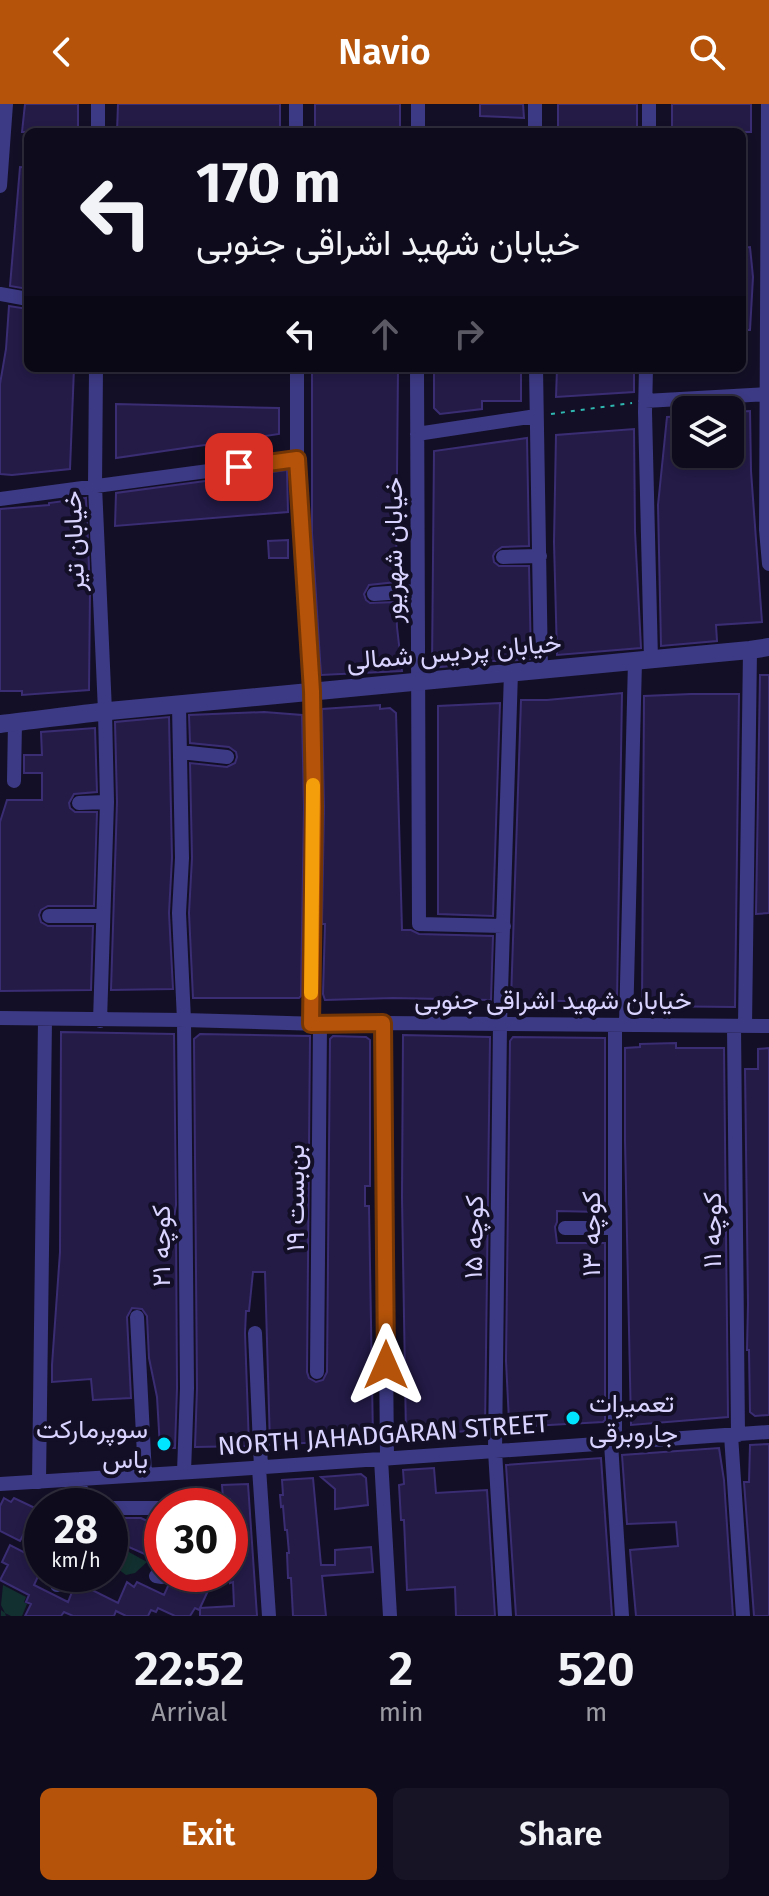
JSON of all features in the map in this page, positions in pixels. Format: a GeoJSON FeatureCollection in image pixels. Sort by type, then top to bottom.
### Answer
{"type":"FeatureCollection","features":[{"type":"Feature","properties":{"kind":"street"},"geometry":{"type":"LineString","coordinates":[[0,186],[6,104]]}},
{"type":"Feature","properties":{"kind":"street"},"geometry":{"type":"LineString","coordinates":[[98,104],[98,128]]}},
{"type":"Feature","properties":{"kind":"street"},"geometry":{"type":"LineString","coordinates":[[296,104],[296,128]]}},
{"type":"Feature","properties":{"kind":"street"},"geometry":{"type":"LineString","coordinates":[[418,104],[418,128]]}},
{"type":"Feature","properties":{"kind":"street"},"geometry":{"type":"LineString","coordinates":[[535,104],[535,128]]}},
{"type":"Feature","properties":{"kind":"street"},"geometry":{"type":"LineString","coordinates":[[649,104],[649,128]]}},
{"type":"Feature","properties":{"kind":"street"},"geometry":{"type":"LineString","coordinates":[[768,104],[766,530],[769,564]]}},
{"type":"Feature","properties":{"kind":"street"},"geometry":{"type":"LineString","coordinates":[[0,294],[24,298]]}},
{"type":"Feature","properties":{"kind":"street","name":"خیابان تیر"},"geometry":{"type":"LineString","coordinates":[[96,372],[95,486],[107,802],[100,1021]]}},
{"type":"Feature","properties":{"kind":"street","name":"بن‌بست ۱۹"},"geometry":{"type":"LineString","coordinates":[[297,372],[297,459],[312,691],[317,1372]]}},
{"type":"Feature","properties":{"kind":"street","name":"خیابان شهریور"},"geometry":{"type":"LineString","coordinates":[[417,372],[419,924],[504,926]]}},
{"type":"Feature","properties":{"kind":"street"},"geometry":{"type":"LineString","coordinates":[[536,372],[541,670]]}},
{"type":"Feature","properties":{"kind":"street","name":"کوچه ۱۳"},"geometry":{"type":"LineString","coordinates":[[622,1616],[613,1443],[615,1228],[621,1025],[643,660],[646,372]]}},
{"type":"Feature","properties":{"kind":"street"},"geometry":{"type":"LineString","coordinates":[[645,401],[767,394]]}},
{"type":"Feature","properties":{"kind":"street"},"geometry":{"type":"LineString","coordinates":[[417,434],[536,416]]}},
{"type":"Feature","properties":{"kind":"street"},"geometry":{"type":"LineString","coordinates":[[0,499],[297,459]]}},
{"type":"Feature","properties":{"kind":"street"},"geometry":{"type":"LineString","coordinates":[[503,557],[540,556]]}},
{"type":"Feature","properties":{"kind":"street"},"geometry":{"type":"LineString","coordinates":[[374,594],[417,591]]}},
{"type":"Feature","properties":{"kind":"street","name":"خیابان پردیس شمالی"},"geometry":{"type":"LineString","coordinates":[[7,723],[769,647]]}},
{"type":"Feature","properties":{"kind":"street","name":"کوچه ۱۱"},"geometry":{"type":"LineString","coordinates":[[743,1616],[734,1435],[750,650]]}},
{"type":"Feature","properties":{"kind":"street","name":"کوچه ۱۵"},"geometry":{"type":"LineString","coordinates":[[505,1616],[495,1451],[500,1024],[511,672]]}},
{"type":"Feature","properties":{"kind":"street","name":"کوچه ۲۱"},"geometry":{"type":"LineString","coordinates":[[179,705],[182,858],[179,913],[184,1020],[187,1388],[184,1472]]}},
{"type":"Feature","properties":{"kind":"street"},"geometry":{"type":"LineString","coordinates":[[7,723],[14,781]]}},
{"type":"Feature","properties":{"kind":"street"},"geometry":{"type":"LineString","coordinates":[[180,752],[227,757]]}},
{"type":"Feature","properties":{"kind":"street"},"geometry":{"type":"LineString","coordinates":[[79,803],[107,802]]}},
{"type":"Feature","properties":{"kind":"street"},"geometry":{"type":"LineString","coordinates":[[49,916],[103,916]]}},
{"type":"Feature","properties":{"kind":"street","name":"خیابان شهید اشراقی جنوبی"},"geometry":{"type":"LineString","coordinates":[[0,1018],[315,1024],[769,1026]]}},
{"type":"Feature","properties":{"kind":"street"},"geometry":{"type":"LineString","coordinates":[[39,1482],[45,1020]]}},
{"type":"Feature","properties":{"kind":"street"},"geometry":{"type":"LineString","coordinates":[[383,1023],[384,1459],[390,1616]]}},
{"type":"Feature","properties":{"kind":"street"},"geometry":{"type":"LineString","coordinates":[[565,1228],[615,1228]]}},
{"type":"Feature","properties":{"kind":"street"},"geometry":{"type":"LineString","coordinates":[[137,1317],[145,1475]]}},
{"type":"Feature","properties":{"kind":"street"},"geometry":{"type":"LineString","coordinates":[[255,1333],[269,1616]]}},
{"type":"Feature","properties":{"kind":"street","name":"NORTH JAHADGARAN STREET"},"geometry":{"type":"LineString","coordinates":[[0,1484],[769,1432]]}},
{"type":"Feature","properties":{"kind":"street"},"geometry":{"type":"LineString","coordinates":[[80,1479],[81,1488]]}},
{"type":"Feature","properties":{"kind":"path"},"geometry":{"type":"LineString","coordinates":[[536,416],[645,401]]}},
{"type":"Feature","properties":{"kind":"green space"},"geometry":{"type":"Polygon","coordinates":[[[128,1551],[144,1560],[144,1565],[128,1575],[128,1551]]]}},
{"type":"Feature","properties":{"kind":"green space"},"geometry":{"type":"Polygon","coordinates":[[[3,1585],[26,1597],[24,1602],[27,1604],[22,1616],[5,1613],[1,1605],[3,1585]]]}},
{"type":"Feature","properties":{"kind":"building"},"geometry":{"type":"Polygon","coordinates":[[[25,104],[78,104],[78,128],[24,128],[22,132],[25,104]]]}},
{"type":"Feature","properties":{"kind":"building"},"geometry":{"type":"Polygon","coordinates":[[[118,104],[280,104],[280,128],[117,128],[118,104]]]}},
{"type":"Feature","properties":{"kind":"building"},"geometry":{"type":"Polygon","coordinates":[[[315,104],[400,104],[400,128],[315,128],[315,104]]]}},
{"type":"Feature","properties":{"kind":"building"},"geometry":{"type":"Polygon","coordinates":[[[480,104],[523,104],[524,118],[480,116],[480,104]]]}},
{"type":"Feature","properties":{"kind":"building"},"geometry":{"type":"Polygon","coordinates":[[[558,104],[637,104],[637,128],[558,128],[558,104]]]}},
{"type":"Feature","properties":{"kind":"building"},"geometry":{"type":"Polygon","coordinates":[[[672,104],[751,104],[751,132],[746,132],[746,128],[672,128],[672,104]]]}},
{"type":"Feature","properties":{"kind":"building"},"geometry":{"type":"Polygon","coordinates":[[[20,167],[24,168],[24,288],[10,286],[20,167]]]}},
{"type":"Feature","properties":{"kind":"building"},"geometry":{"type":"Polygon","coordinates":[[[750,247],[753,277],[750,330],[746,330],[746,248],[750,247]]]}},
{"type":"Feature","properties":{"kind":"building"},"geometry":{"type":"Polygon","coordinates":[[[9,306],[24,308],[24,372],[74,372],[70,469],[0,474],[0,384],[9,306]]]}},
{"type":"Feature","properties":{"kind":"building"},"geometry":{"type":"Polygon","coordinates":[[[312,372],[398,372],[396,582],[369,585],[364,594],[370,603],[396,602],[402,671],[321,675],[312,533],[312,372]]]}},
{"type":"Feature","properties":{"kind":"building"},"geometry":{"type":"Polygon","coordinates":[[[434,372],[521,373],[521,401],[482,401],[482,409],[440,414],[434,408],[434,372]]]}},
{"type":"Feature","properties":{"kind":"building"},"geometry":{"type":"Polygon","coordinates":[[[557,372],[634,372],[634,392],[556,397],[557,372]]]}},
{"type":"Feature","properties":{"kind":"building"},"geometry":{"type":"Polygon","coordinates":[[[116,404],[279,408],[279,434],[116,458],[116,404]]]}},
{"type":"Feature","properties":{"kind":"building"},"geometry":{"type":"Polygon","coordinates":[[[744,411],[750,411],[751,471],[762,622],[716,625],[717,641],[661,646],[658,505],[667,417],[672,417],[672,468],[744,468],[744,411]]]}},
{"type":"Feature","properties":{"kind":"building"},"geometry":{"type":"Polygon","coordinates":[[[634,429],[641,648],[557,655],[554,542],[556,435],[634,429]]]}},
{"type":"Feature","properties":{"kind":"building"},"geometry":{"type":"Polygon","coordinates":[[[527,438],[529,546],[502,547],[493,556],[499,566],[529,566],[531,659],[460,661],[460,665],[432,668],[434,451],[527,438]]]}},
{"type":"Feature","properties":{"kind":"building"},"geometry":{"type":"Polygon","coordinates":[[[287,470],[288,512],[115,526],[116,493],[287,470]]]}},
{"type":"Feature","properties":{"kind":"building"},"geometry":{"type":"Polygon","coordinates":[[[86,498],[90,590],[89,690],[22,695],[22,691],[0,691],[0,509],[86,498]]]}},
{"type":"Feature","properties":{"kind":"building"},"geometry":{"type":"Polygon","coordinates":[[[288,540],[288,558],[269,558],[268,541],[288,540]]]}},
{"type":"Feature","properties":{"kind":"building"},"geometry":{"type":"Polygon","coordinates":[[[760,675],[769,675],[769,913],[756,914],[760,675]]]}},
{"type":"Feature","properties":{"kind":"building"},"geometry":{"type":"Polygon","coordinates":[[[622,693],[617,1002],[511,1000],[521,700],[622,693]]]}},
{"type":"Feature","properties":{"kind":"building"},"geometry":{"type":"Polygon","coordinates":[[[739,694],[735,1007],[642,1006],[644,696],[739,694]]]}},
{"type":"Feature","properties":{"kind":"building"},"geometry":{"type":"Polygon","coordinates":[[[500,703],[493,916],[438,914],[438,706],[500,703]]]}},
{"type":"Feature","properties":{"kind":"building"},"geometry":{"type":"Polygon","coordinates":[[[380,705],[380,709],[390,708],[396,713],[402,930],[419,934],[493,936],[491,1000],[325,1000],[322,709],[380,705]]]}},
{"type":"Feature","properties":{"kind":"building"},"geometry":{"type":"Polygon","coordinates":[[[264,712],[302,715],[301,996],[193,998],[189,913],[192,858],[190,763],[227,767],[235,763],[237,757],[229,747],[190,743],[189,715],[264,712]]]}},
{"type":"Feature","properties":{"kind":"building"},"geometry":{"type":"Polygon","coordinates":[[[169,717],[172,858],[169,913],[173,989],[111,990],[117,802],[115,722],[169,717]]]}},
{"type":"Feature","properties":{"kind":"building"},"geometry":{"type":"Polygon","coordinates":[[[95,728],[97,792],[74,794],[69,803],[75,812],[97,812],[94,906],[48,906],[39,915],[41,922],[48,926],[93,926],[91,990],[0,991],[0,822],[7,800],[42,800],[42,773],[24,773],[24,755],[42,755],[41,732],[95,728]]]}},
{"type":"Feature","properties":{"kind":"building"},"geometry":{"type":"Polygon","coordinates":[[[61,1032],[174,1034],[175,1448],[160,1448],[147,1316],[142,1309],[132,1308],[127,1317],[131,1398],[93,1400],[91,1379],[52,1382],[60,1252],[61,1032]]]}},
{"type":"Feature","properties":{"kind":"building"},"geometry":{"type":"Polygon","coordinates":[[[200,1034],[310,1036],[307,1372],[309,1378],[316,1382],[323,1380],[327,1372],[330,1039],[333,1036],[366,1037],[370,1040],[370,1186],[365,1186],[365,1206],[369,1206],[373,1439],[270,1445],[265,1272],[253,1272],[245,1333],[249,1446],[195,1447],[194,1039],[200,1034]]]}},
{"type":"Feature","properties":{"kind":"building"},"geometry":{"type":"Polygon","coordinates":[[[403,1035],[490,1037],[485,1430],[406,1435],[403,1035]]]}},
{"type":"Feature","properties":{"kind":"building"},"geometry":{"type":"Polygon","coordinates":[[[513,1037],[605,1038],[605,1207],[600,1212],[557,1211],[555,1227],[557,1243],[605,1243],[603,1422],[514,1427],[509,1421],[506,1361],[510,1041],[513,1037]]]}},
{"type":"Feature","properties":{"kind":"building"},"geometry":{"type":"Polygon","coordinates":[[[676,1043],[676,1048],[724,1048],[728,1417],[631,1425],[625,1048],[640,1047],[640,1044],[676,1043]]]}},
{"type":"Feature","properties":{"kind":"building"},"geometry":{"type":"Polygon","coordinates":[[[769,1048],[769,1415],[755,1416],[750,1412],[747,1350],[745,1069],[758,1069],[758,1049],[769,1048]]]}},
{"type":"Feature","properties":{"kind":"building"},"geometry":{"type":"Polygon","coordinates":[[[769,1444],[769,1616],[754,1616],[744,1482],[749,1482],[750,1445],[769,1444]]]}},
{"type":"Feature","properties":{"kind":"building"},"geometry":{"type":"Polygon","coordinates":[[[719,1448],[733,1616],[636,1616],[630,1550],[678,1546],[676,1522],[627,1524],[622,1455],[719,1448]]]}},
{"type":"Feature","properties":{"kind":"building"},"geometry":{"type":"Polygon","coordinates":[[[601,1458],[612,1616],[516,1616],[506,1465],[601,1458]]]}},
{"type":"Feature","properties":{"kind":"building"},"geometry":{"type":"Polygon","coordinates":[[[434,1468],[436,1493],[487,1490],[495,1616],[456,1616],[455,1587],[407,1590],[399,1485],[404,1484],[403,1470],[434,1468]]]}},
{"type":"Feature","properties":{"kind":"building"},"geometry":{"type":"Polygon","coordinates":[[[361,1474],[366,1478],[368,1505],[335,1509],[335,1489],[321,1477],[361,1474]]]}},
{"type":"Feature","properties":{"kind":"building"},"geometry":{"type":"Polygon","coordinates":[[[313,1478],[321,1565],[335,1565],[335,1550],[371,1547],[373,1572],[322,1576],[326,1616],[293,1616],[287,1530],[280,1495],[283,1495],[282,1480],[313,1478]]]}},
{"type":"Feature","properties":{"kind":"building"},"geometry":{"type":"Polygon","coordinates":[[[248,1484],[257,1616],[200,1616],[200,1608],[234,1606],[233,1592],[248,1592],[248,1488],[222,1488],[222,1485],[248,1484]]]}},
{"type":"Feature","properties":{"kind":"building"},"geometry":{"type":"Polygon","coordinates":[[[4,1498],[24,1503],[24,1534],[20,1541],[0,1531],[0,1506],[4,1498]]]}},
{"type":"Feature","properties":{"kind":"building"},"geometry":{"type":"Polygon","coordinates":[[[128,1518],[144,1519],[144,1554],[128,1547],[128,1518]]]}},
{"type":"Feature","properties":{"kind":"building"},"geometry":{"type":"Polygon","coordinates":[[[10,1545],[24,1552],[24,1592],[48,1592],[68,1602],[72,1592],[96,1592],[118,1603],[123,1592],[128,1592],[128,1583],[134,1587],[137,1582],[144,1585],[144,1592],[164,1595],[165,1592],[207,1593],[199,1610],[195,1608],[190,1616],[175,1616],[158,1608],[156,1612],[151,1610],[148,1616],[126,1616],[116,1611],[114,1616],[73,1616],[64,1612],[61,1616],[25,1616],[31,1604],[26,1602],[29,1595],[0,1580],[8,1565],[2,1562],[10,1545]]]}},
{"type":"Feature","properties":{"kind":"slow traffic"},"geometry":{"type":"LineString","coordinates":[[311,993],[313,785]]}},
{"type":"Feature","properties":{"kind":"place","name":"تعمیرات جاروبرقی"},"geometry":{"type":"Point","coordinates":[573,1418]}},
{"type":"Feature","properties":{"kind":"place","name":"سوپرمارکت یاس"},"geometry":{"type":"Point","coordinates":[164,1444]}},
{"type":"Feature","properties":{"kind":"route"},"geometry":{"type":"LineString","coordinates":[[239,467],[297,459],[312,691],[311,1024],[383,1023],[386,1365]]}}]}
